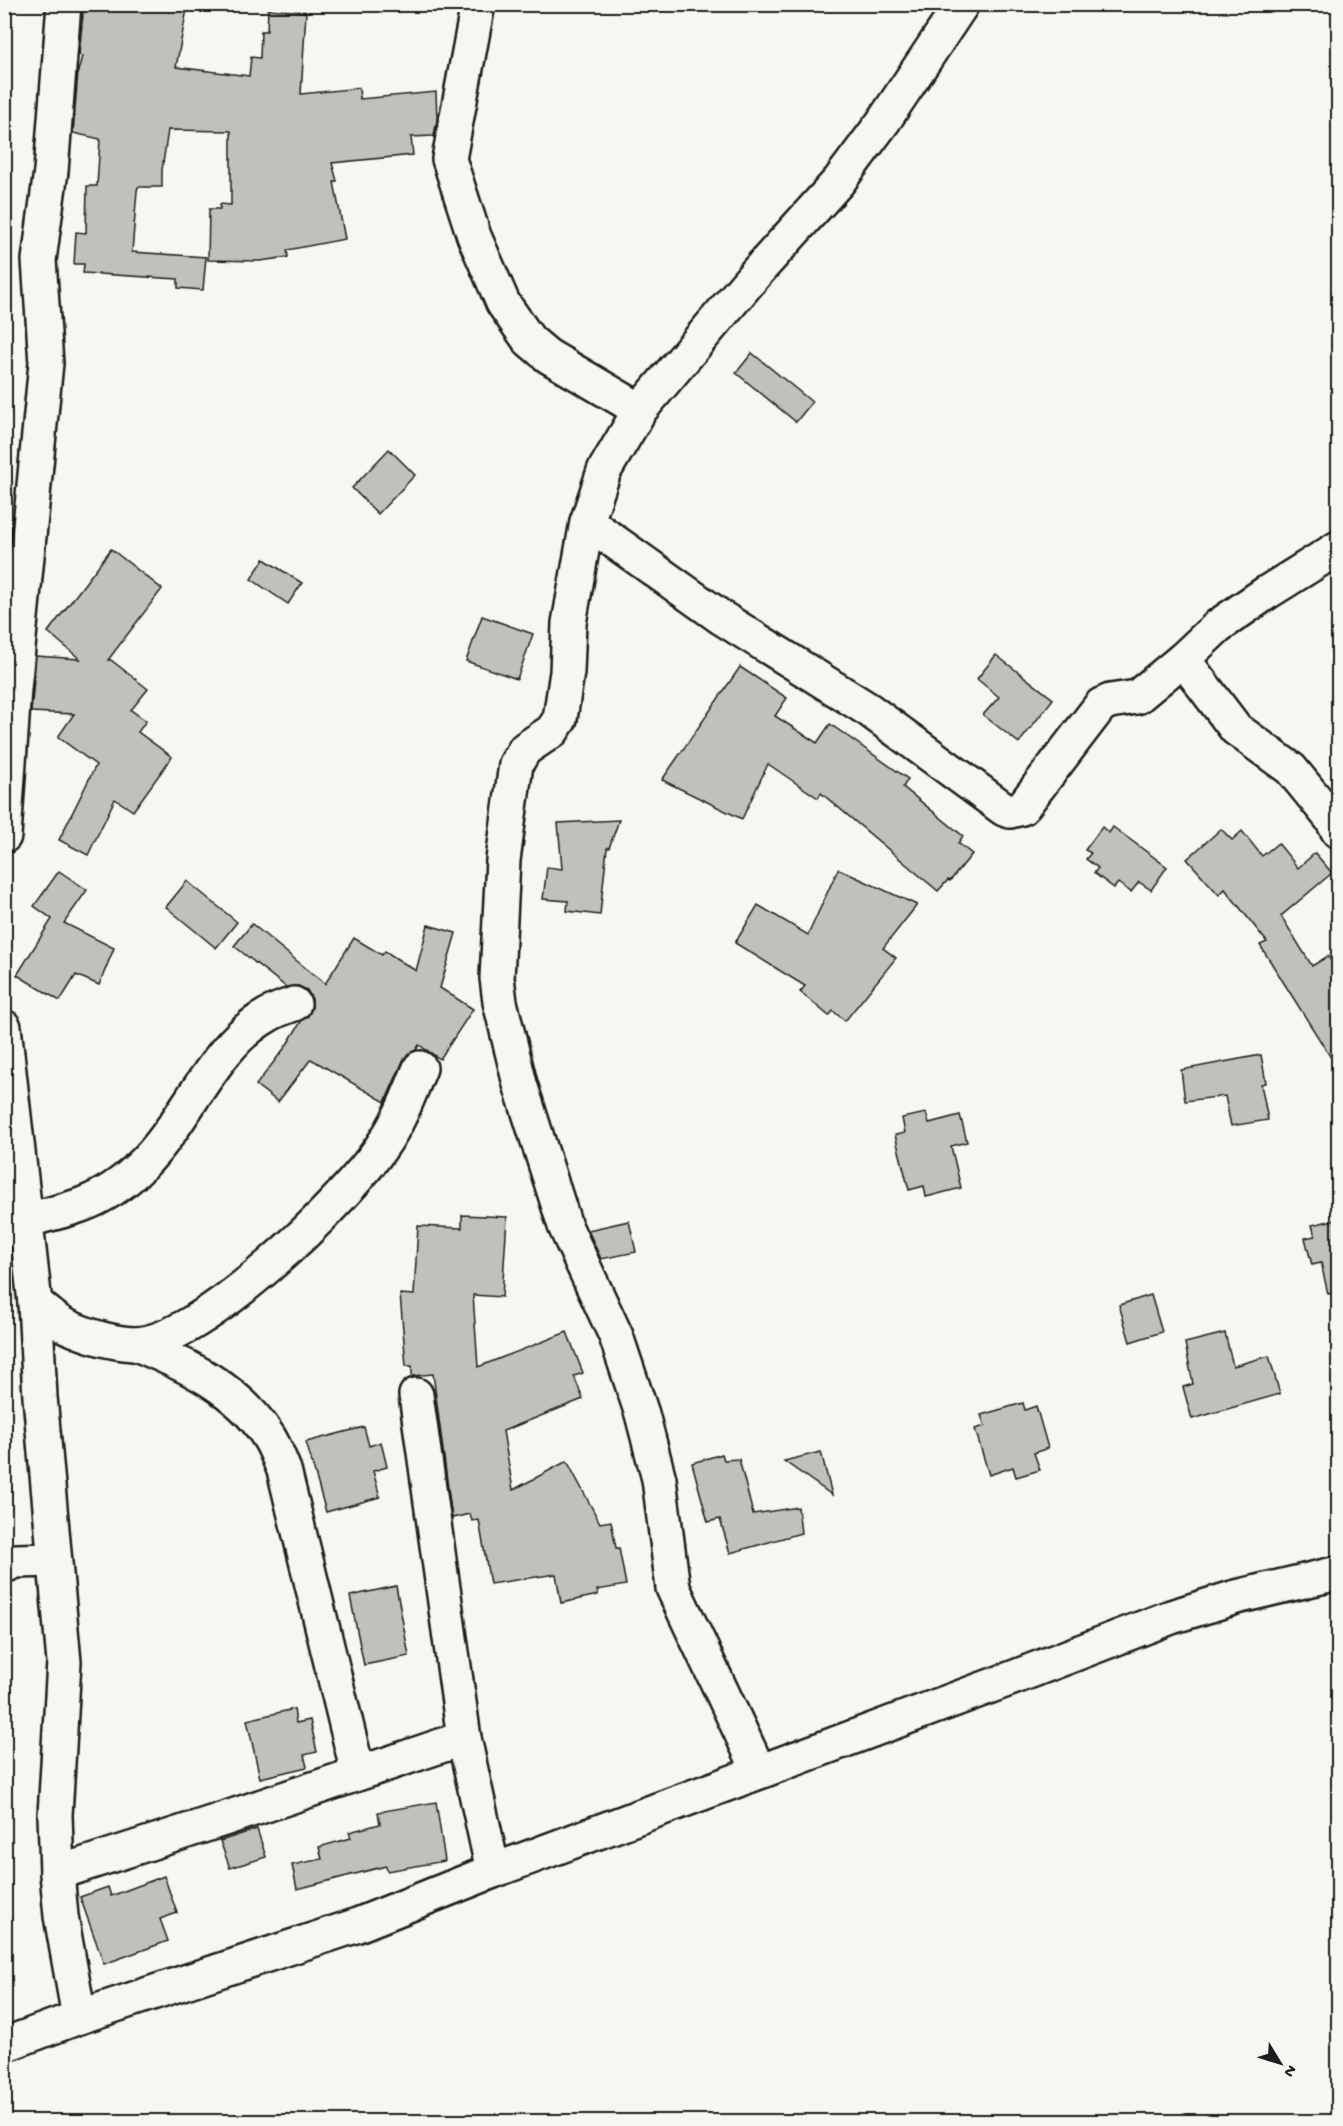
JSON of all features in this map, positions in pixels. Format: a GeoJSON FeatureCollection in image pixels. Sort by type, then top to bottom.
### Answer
{"type":"FeatureCollection","features":[{"type":"Feature","properties":{"kind":"street"},"geometry":{"type":"LineString","coordinates":[[4,836],[14,690],[46,363],[39,260],[51,171],[64,4]]}},
{"type":"Feature","properties":{"kind":"street"},"geometry":{"type":"LineString","coordinates":[[478,4],[449,159],[474,236],[503,303],[529,340],[548,356],[640,410]]}},
{"type":"Feature","properties":{"kind":"street"},"geometry":{"type":"LineString","coordinates":[[759,1772],[731,1707],[673,1588],[660,1489],[642,1414],[616,1336],[565,1226],[527,1107],[500,1002],[498,959],[503,860],[516,764],[525,749],[552,731],[560,719],[567,672],[569,623],[587,522],[604,471],[640,410],[756,273],[839,181],[883,122],[962,4]]}},
{"type":"Feature","properties":{"kind":"street"},"geometry":{"type":"LineString","coordinates":[[587,522],[723,618],[869,710],[1004,809],[1010,811],[1022,808],[1101,705],[1110,701],[1137,697],[1184,659],[1218,626],[1338,548]]}},
{"type":"Feature","properties":{"kind":"street"},"geometry":{"type":"LineString","coordinates":[[1184,659],[1236,729],[1291,769],[1331,818],[1338,831]]}},
{"type":"Feature","properties":{"kind":"street"},"geometry":{"type":"LineString","coordinates":[[10,1227],[97,1198],[141,1167],[165,1141],[208,1075],[236,1042],[268,1015],[294,1004]]}},
{"type":"Feature","properties":{"kind":"street"},"geometry":{"type":"LineString","coordinates":[[4,1027],[10,1227],[35,1303],[53,1560],[64,1662],[56,1815],[57,1873],[61,1916],[80,2017]]}},
{"type":"Feature","properties":{"kind":"street"},"geometry":{"type":"LineString","coordinates":[[136,1344],[170,1335],[210,1311],[268,1267],[322,1216],[359,1178],[383,1145],[401,1114],[420,1068]]}},
{"type":"Feature","properties":{"kind":"street"},"geometry":{"type":"LineString","coordinates":[[35,1303],[63,1324],[104,1340],[136,1344],[177,1360],[212,1381],[243,1406],[268,1436],[284,1470],[292,1499],[358,1773]]}},
{"type":"Feature","properties":{"kind":"street"},"geometry":{"type":"LineString","coordinates":[[416,1395],[464,1738],[493,1871]]}},
{"type":"Feature","properties":{"kind":"street"},"geometry":{"type":"LineString","coordinates":[[4,1566],[16,1561],[53,1560]]}},
{"type":"Feature","properties":{"kind":"street"},"geometry":{"type":"LineString","coordinates":[[4,2045],[80,2017],[356,1926],[493,1871],[1202,1606],[1338,1573]]}},
{"type":"Feature","properties":{"kind":"street"},"geometry":{"type":"LineString","coordinates":[[57,1873],[205,1826],[464,1738]]}},
{"type":"Feature","properties":{"kind":"building"},"geometry":{"type":"Polygon","coordinates":[[[84,4],[188,4],[176,67],[249,76],[251,57],[260,58],[261,31],[267,31],[268,9],[306,12],[301,94],[359,88],[360,99],[436,92],[437,120],[434,136],[411,137],[413,155],[332,163],[337,181],[334,182],[345,239],[287,250],[288,257],[260,261],[208,260],[209,209],[220,209],[220,204],[231,205],[231,131],[168,130],[162,187],[138,187],[132,252],[206,257],[203,290],[178,288],[178,279],[83,273],[84,264],[74,264],[76,232],[86,233],[87,186],[97,186],[100,139],[73,133],[78,72],[82,56],[79,55],[84,4]]]}},
{"type":"Feature","properties":{"kind":"building"},"geometry":{"type":"Polygon","coordinates":[[[752,353],[812,402],[796,422],[736,373],[752,353]]]}},
{"type":"Feature","properties":{"kind":"building"},"geometry":{"type":"Polygon","coordinates":[[[389,449],[415,475],[378,514],[352,488],[389,449]]]}},
{"type":"Feature","properties":{"kind":"building"},"geometry":{"type":"Polygon","coordinates":[[[111,549],[162,589],[108,660],[148,689],[131,710],[146,721],[138,732],[172,757],[133,811],[115,799],[88,855],[59,840],[96,765],[58,737],[74,714],[31,712],[36,656],[80,659],[48,632],[111,549]]]}},
{"type":"Feature","properties":{"kind":"building"},"geometry":{"type":"Polygon","coordinates":[[[264,559],[302,583],[288,604],[251,579],[264,559]]]}},
{"type":"Feature","properties":{"kind":"building"},"geometry":{"type":"Polygon","coordinates":[[[482,616],[533,634],[517,679],[466,661],[482,616]]]}},
{"type":"Feature","properties":{"kind":"building"},"geometry":{"type":"Polygon","coordinates":[[[996,655],[1053,699],[1019,743],[983,715],[999,697],[977,679],[996,655]]]}},
{"type":"Feature","properties":{"kind":"building"},"geometry":{"type":"Polygon","coordinates":[[[740,667],[787,698],[775,716],[817,743],[830,724],[908,779],[903,787],[963,836],[958,843],[972,854],[950,881],[948,880],[938,891],[821,793],[818,798],[768,764],[742,819],[662,780],[740,667]]]}},
{"type":"Feature","properties":{"kind":"building"},"geometry":{"type":"Polygon","coordinates":[[[619,820],[609,848],[607,848],[600,915],[567,911],[568,901],[543,899],[547,867],[562,869],[558,823],[619,820]]]}},
{"type":"Feature","properties":{"kind":"building"},"geometry":{"type":"Polygon","coordinates":[[[1102,827],[1109,833],[1113,827],[1167,867],[1151,890],[1139,882],[1131,892],[1118,883],[1114,888],[1094,873],[1098,868],[1086,859],[1091,853],[1085,850],[1102,827]]]}},
{"type":"Feature","properties":{"kind":"building"},"geometry":{"type":"Polygon","coordinates":[[[1221,829],[1232,840],[1242,831],[1262,856],[1278,843],[1298,868],[1315,853],[1332,873],[1281,916],[1312,966],[1328,956],[1338,973],[1338,1069],[1260,945],[1267,942],[1225,889],[1219,895],[1187,859],[1221,829]]]}},
{"type":"Feature","properties":{"kind":"building"},"geometry":{"type":"Polygon","coordinates":[[[838,869],[917,905],[883,948],[896,958],[845,1021],[833,1011],[829,1016],[800,992],[805,986],[735,943],[758,905],[808,935],[838,869]]]}},
{"type":"Feature","properties":{"kind":"building"},"geometry":{"type":"Polygon","coordinates":[[[59,871],[87,890],[64,923],[114,948],[99,985],[76,975],[60,1001],[17,975],[52,919],[34,906],[59,871]]]}},
{"type":"Feature","properties":{"kind":"building"},"geometry":{"type":"Polygon","coordinates":[[[187,881],[237,922],[216,948],[166,907],[187,881]]]}},
{"type":"Feature","properties":{"kind":"building"},"geometry":{"type":"Polygon","coordinates":[[[252,924],[325,984],[354,938],[382,955],[385,951],[416,971],[428,925],[456,933],[440,988],[473,1009],[440,1059],[419,1045],[416,1050],[408,1054],[385,1102],[311,1059],[278,1102],[256,1085],[286,1046],[302,1020],[308,1016],[312,1007],[312,999],[307,990],[298,986],[286,987],[234,946],[252,924]]]}},
{"type":"Feature","properties":{"kind":"building"},"geometry":{"type":"Polygon","coordinates":[[[1261,1055],[1266,1083],[1261,1084],[1268,1120],[1231,1126],[1225,1096],[1185,1101],[1181,1070],[1261,1055]]]}},
{"type":"Feature","properties":{"kind":"building"},"geometry":{"type":"Polygon","coordinates":[[[926,1113],[929,1123],[960,1115],[967,1142],[951,1146],[961,1188],[926,1197],[924,1186],[909,1190],[895,1135],[905,1133],[902,1118],[926,1113]]]}},
{"type":"Feature","properties":{"kind":"building"},"geometry":{"type":"Polygon","coordinates":[[[462,1215],[507,1217],[502,1297],[473,1295],[478,1367],[567,1332],[583,1373],[574,1376],[583,1399],[503,1431],[513,1490],[567,1461],[600,1523],[611,1521],[626,1585],[597,1590],[598,1595],[561,1603],[556,1574],[490,1584],[479,1520],[472,1521],[470,1514],[452,1518],[433,1374],[412,1376],[412,1366],[406,1366],[400,1294],[414,1295],[418,1226],[462,1228],[462,1215]]]}},
{"type":"Feature","properties":{"kind":"building"},"geometry":{"type":"Polygon","coordinates":[[[1338,1219],[1338,1293],[1328,1294],[1321,1263],[1312,1265],[1305,1238],[1315,1236],[1312,1225],[1338,1219]]]}},
{"type":"Feature","properties":{"kind":"building"},"geometry":{"type":"Polygon","coordinates":[[[629,1221],[636,1252],[601,1259],[588,1230],[629,1221]]]}},
{"type":"Feature","properties":{"kind":"building"},"geometry":{"type":"Polygon","coordinates":[[[1151,1295],[1162,1332],[1130,1342],[1119,1305],[1151,1295]]]}},
{"type":"Feature","properties":{"kind":"building"},"geometry":{"type":"Polygon","coordinates":[[[1225,1333],[1233,1366],[1269,1356],[1280,1394],[1192,1419],[1183,1387],[1193,1384],[1185,1343],[1225,1333]]]}},
{"type":"Feature","properties":{"kind":"building"},"geometry":{"type":"Polygon","coordinates":[[[1023,1403],[1025,1410],[1036,1406],[1048,1448],[1034,1453],[1040,1470],[1016,1477],[1013,1467],[989,1475],[975,1429],[985,1426],[981,1415],[1023,1403]]]}},
{"type":"Feature","properties":{"kind":"building"},"geometry":{"type":"Polygon","coordinates":[[[364,1427],[369,1446],[381,1442],[387,1467],[373,1471],[380,1497],[326,1512],[306,1442],[364,1427]]]}},
{"type":"Feature","properties":{"kind":"building"},"geometry":{"type":"Polygon","coordinates":[[[821,1452],[832,1495],[784,1461],[821,1452]]]}},
{"type":"Feature","properties":{"kind":"building"},"geometry":{"type":"Polygon","coordinates":[[[722,1454],[724,1460],[739,1459],[753,1514],[798,1507],[801,1533],[730,1553],[720,1519],[708,1522],[692,1463],[722,1454]]]}},
{"type":"Feature","properties":{"kind":"building"},"geometry":{"type":"Polygon","coordinates":[[[396,1586],[409,1656],[364,1665],[350,1596],[396,1586]]]}},
{"type":"Feature","properties":{"kind":"building"},"geometry":{"type":"Polygon","coordinates":[[[294,1709],[296,1723],[310,1720],[317,1752],[304,1755],[307,1767],[260,1778],[247,1720],[294,1709]]]}},
{"type":"Feature","properties":{"kind":"building"},"geometry":{"type":"Polygon","coordinates":[[[436,1802],[445,1861],[387,1871],[386,1866],[297,1889],[292,1865],[322,1859],[319,1847],[351,1838],[349,1832],[380,1824],[378,1812],[436,1802]]]}},
{"type":"Feature","properties":{"kind":"building"},"geometry":{"type":"Polygon","coordinates":[[[257,1829],[266,1857],[230,1868],[220,1841],[257,1829]]]}},
{"type":"Feature","properties":{"kind":"building"},"geometry":{"type":"Polygon","coordinates":[[[164,1876],[177,1913],[160,1919],[168,1941],[104,1964],[80,1897],[108,1887],[111,1896],[164,1876]]]}}]}
